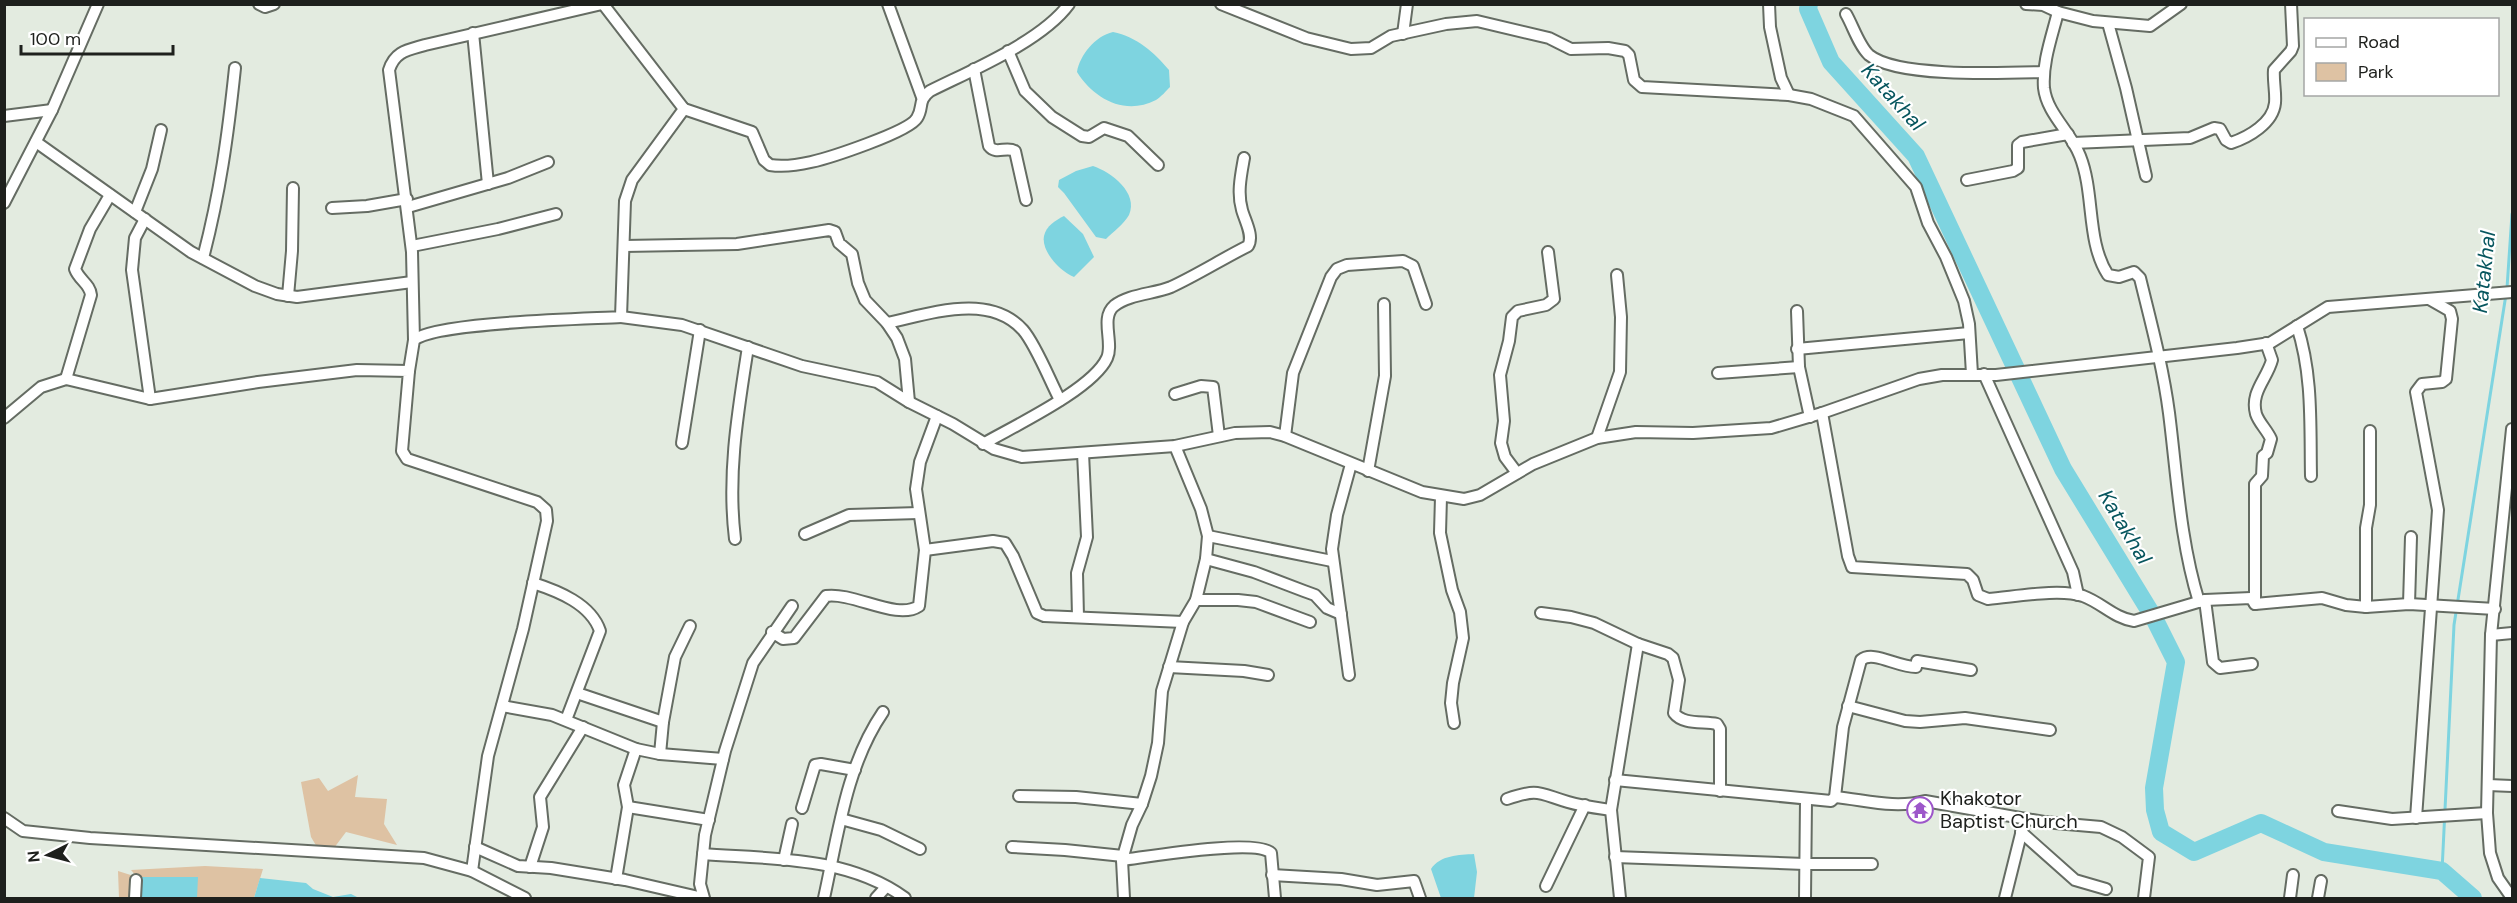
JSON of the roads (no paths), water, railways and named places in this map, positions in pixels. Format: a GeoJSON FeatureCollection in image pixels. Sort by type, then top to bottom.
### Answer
{"type":"FeatureCollection","features":[{"type":"Feature","properties":{"kind":"street"},"geometry":{"type":"LineString","coordinates":[[4,203],[52,110],[98,4]]}},
{"type":"Feature","properties":{"kind":"street"},"geometry":{"type":"LineString","coordinates":[[259,4],[265,7],[274,4]]}},
{"type":"Feature","properties":{"kind":"street"},"geometry":{"type":"LineString","coordinates":[[472,871],[488,756],[533,583],[547,521],[546,510],[537,502],[518,495],[407,459],[402,451],[414,340],[412,246],[388,70],[392,61],[399,53],[473,33],[602,4],[684,109],[752,132],[764,160],[770,165],[812,162],[876,141],[907,127],[917,118],[922,97],[888,4]]}},
{"type":"Feature","properties":{"kind":"street"},"geometry":{"type":"LineString","coordinates":[[922,97],[1008,51],[1052,23],[1069,4]]}},
{"type":"Feature","properties":{"kind":"street"},"geometry":{"type":"LineString","coordinates":[[1221,4],[1306,38],[1351,49],[1371,48],[1391,36],[1446,24],[1477,21],[1549,38],[1571,49],[1608,48],[1625,51],[1629,55],[1634,80],[1642,87],[1789,95],[1811,99],[1854,116],[1916,187],[1928,224],[1957,280],[1964,301],[1970,333],[1972,374]]}},
{"type":"Feature","properties":{"kind":"street"},"geometry":{"type":"LineString","coordinates":[[1402,34],[1407,4]]}},
{"type":"Feature","properties":{"kind":"street"},"geometry":{"type":"LineString","coordinates":[[1769,4],[1770,27],[1781,78],[1789,95]]}},
{"type":"Feature","properties":{"kind":"street"},"geometry":{"type":"LineString","coordinates":[[2026,4],[2108,23],[2150,26],[2181,4]]}},
{"type":"Feature","properties":{"kind":"street"},"geometry":{"type":"LineString","coordinates":[[1967,180],[2018,168],[2018,145],[2022,142],[2071,138],[2137,142],[2190,138],[2214,128],[2220,129],[2226,140],[2231,143],[2268,121],[2275,104],[2274,70],[2293,46],[2291,4]]}},
{"type":"Feature","properties":{"kind":"street"},"geometry":{"type":"LineString","coordinates":[[2051,8],[2044,90],[2049,106],[2080,155],[2090,192],[2096,247],[2102,266],[2108,275],[2119,277],[2134,272],[2140,278],[2160,357],[2182,523],[2193,582],[2202,601],[2213,662],[2220,668],[2252,664]]}},
{"type":"Feature","properties":{"kind":"street"},"geometry":{"type":"LineString","coordinates":[[1846,14],[1867,53],[1885,64],[1945,73],[2044,72]]}},
{"type":"Feature","properties":{"kind":"street"},"geometry":{"type":"LineString","coordinates":[[2108,23],[2126,88],[2146,176]]}},
{"type":"Feature","properties":{"kind":"street"},"geometry":{"type":"LineString","coordinates":[[473,33],[488,184]]}},
{"type":"Feature","properties":{"kind":"street"},"geometry":{"type":"LineString","coordinates":[[1008,51],[1025,91],[1052,117],[1083,136],[1089,137],[1104,128],[1128,136],[1158,165]]}},
{"type":"Feature","properties":{"kind":"street"},"geometry":{"type":"LineString","coordinates":[[202,258],[218,203],[228,139],[235,68]]}},
{"type":"Feature","properties":{"kind":"street"},"geometry":{"type":"LineString","coordinates":[[974,69],[988,146],[997,151],[1011,149],[1015,151],[1026,200]]}},
{"type":"Feature","properties":{"kind":"street"},"geometry":{"type":"LineString","coordinates":[[621,317],[625,201],[632,180],[684,109]]}},
{"type":"Feature","properties":{"kind":"street"},"geometry":{"type":"LineString","coordinates":[[4,116],[52,110]]}},
{"type":"Feature","properties":{"kind":"street"},"geometry":{"type":"LineString","coordinates":[[135,212],[152,169],[161,130]]}},
{"type":"Feature","properties":{"kind":"street"},"geometry":{"type":"LineString","coordinates":[[36,142],[202,258],[255,286],[297,297],[412,282]]}},
{"type":"Feature","properties":{"kind":"street"},"geometry":{"type":"LineString","coordinates":[[983,444],[1060,400],[1102,367],[1108,356],[1110,342],[1108,313],[1114,306],[1169,287],[1248,246],[1251,242],[1250,235],[1240,198],[1244,158]]}},
{"type":"Feature","properties":{"kind":"street"},"geometry":{"type":"LineString","coordinates":[[332,208],[407,203],[488,184],[548,162]]}},
{"type":"Feature","properties":{"kind":"street"},"geometry":{"type":"LineString","coordinates":[[288,296],[293,239],[293,188]]}},
{"type":"Feature","properties":{"kind":"street"},"geometry":{"type":"LineString","coordinates":[[66,379],[92,295],[75,269],[90,229],[110,195]]}},
{"type":"Feature","properties":{"kind":"street"},"geometry":{"type":"LineString","coordinates":[[412,246],[498,229],[556,214]]}},
{"type":"Feature","properties":{"kind":"street"},"geometry":{"type":"LineString","coordinates":[[145,219],[135,238],[132,270],[150,399]]}},
{"type":"Feature","properties":{"kind":"street"},"geometry":{"type":"LineString","coordinates":[[624,246],[737,244],[830,230],[835,232],[839,243],[852,254],[858,284],[865,300],[887,323],[897,338],[905,359],[909,402]]}},
{"type":"Feature","properties":{"kind":"street"},"geometry":{"type":"LineString","coordinates":[[1517,473],[1505,458],[1501,443],[1504,421],[1500,375],[1509,341],[1512,317],[1518,311],[1546,305],[1554,299],[1548,252]]}},
{"type":"Feature","properties":{"kind":"street"},"geometry":{"type":"LineString","coordinates":[[1286,436],[1293,373],[1336,269],[1347,265],[1408,262],[1413,266],[1426,304]]}},
{"type":"Feature","properties":{"kind":"street"},"geometry":{"type":"LineString","coordinates":[[1597,438],[1620,372],[1621,317],[1617,275]]}},
{"type":"Feature","properties":{"kind":"street"},"geometry":{"type":"LineString","coordinates":[[414,340],[423,334],[487,324],[621,317],[672,323],[700,330],[802,366],[877,382],[909,402],[953,424],[983,444],[1006,454],[1022,457],[1175,446],[1219,436],[1251,432],[1286,436],[1368,471],[1440,497],[1473,498],[1491,490],[1533,464],[1597,438],[1636,432],[1742,431],[1771,428],[1810,417],[1919,379],[1942,375],[1990,375],[2036,371],[2266,344],[2328,308],[2512,292]]}},
{"type":"Feature","properties":{"kind":"street"},"geometry":{"type":"LineString","coordinates":[[2420,817],[2438,510],[2416,392],[2422,384],[2446,379],[2452,320],[2450,311],[2429,299]]}},
{"type":"Feature","properties":{"kind":"street"},"geometry":{"type":"LineString","coordinates":[[1368,471],[1385,376],[1384,303]]}},
{"type":"Feature","properties":{"kind":"street"},"geometry":{"type":"LineString","coordinates":[[887,323],[936,313],[984,309],[1009,316],[1025,332],[1060,400]]}},
{"type":"Feature","properties":{"kind":"street"},"geometry":{"type":"LineString","coordinates":[[1797,311],[1799,367],[1810,417]]}},
{"type":"Feature","properties":{"kind":"street"},"geometry":{"type":"LineString","coordinates":[[2298,326],[2305,350],[2309,379],[2311,476]]}},
{"type":"Feature","properties":{"kind":"street"},"geometry":{"type":"LineString","coordinates":[[682,443],[700,330]]}},
{"type":"Feature","properties":{"kind":"street"},"geometry":{"type":"LineString","coordinates":[[1797,349],[1970,333]]}},
{"type":"Feature","properties":{"kind":"street"},"geometry":{"type":"LineString","coordinates":[[2255,604],[2255,484],[2262,476],[2263,456],[2267,453],[2271,439],[2256,414],[2255,405],[2261,381],[2272,360],[2266,344]]}},
{"type":"Feature","properties":{"kind":"street"},"geometry":{"type":"LineString","coordinates":[[735,539],[733,521],[734,437],[748,347]]}},
{"type":"Feature","properties":{"kind":"street"},"geometry":{"type":"LineString","coordinates":[[1718,373],[1799,367]]}},
{"type":"Feature","properties":{"kind":"street"},"geometry":{"type":"LineString","coordinates":[[4,418],[40,387],[66,379],[150,399],[258,382],[357,370],[409,371]]}},
{"type":"Feature","properties":{"kind":"street"},"geometry":{"type":"LineString","coordinates":[[1990,375],[2073,572],[2078,595]]}},
{"type":"Feature","properties":{"kind":"street"},"geometry":{"type":"LineString","coordinates":[[1175,394],[1201,386],[1213,387],[1219,436]]}},
{"type":"Feature","properties":{"kind":"street"},"geometry":{"type":"LineString","coordinates":[[1822,413],[1848,556],[1852,567],[1967,574],[1973,579],[1978,595],[1988,599],[2078,595],[2096,602],[2124,620],[2144,619],[2202,601],[2251,598],[2255,604]]}},
{"type":"Feature","properties":{"kind":"street"},"geometry":{"type":"LineString","coordinates":[[772,632],[783,639],[794,638],[826,596],[869,602],[903,612],[920,606],[925,550],[916,489],[920,462],[937,416]]}},
{"type":"Feature","properties":{"kind":"street"},"geometry":{"type":"LineString","coordinates":[[2366,607],[2370,431]]}},
{"type":"Feature","properties":{"kind":"street"},"geometry":{"type":"LineString","coordinates":[[2512,434],[2491,634],[2487,813],[2490,853],[2498,878],[2512,898]]}},
{"type":"Feature","properties":{"kind":"street"},"geometry":{"type":"LineString","coordinates":[[1124,898],[1123,858],[1132,825],[1142,804],[1158,743],[1162,691],[1183,622],[1196,600],[1206,560],[1208,536],[1201,509],[1175,446]]}},
{"type":"Feature","properties":{"kind":"street"},"geometry":{"type":"LineString","coordinates":[[1078,617],[1077,573],[1088,537],[1083,453]]}},
{"type":"Feature","properties":{"kind":"street"},"geometry":{"type":"LineString","coordinates":[[1349,675],[1332,561],[1333,535],[1351,464]]}},
{"type":"Feature","properties":{"kind":"street"},"geometry":{"type":"LineString","coordinates":[[1440,497],[1440,533],[1452,590],[1460,612],[1463,638],[1453,683],[1451,703],[1454,723]]}},
{"type":"Feature","properties":{"kind":"street"},"geometry":{"type":"LineString","coordinates":[[805,534],[849,515],[919,513]]}},
{"type":"Feature","properties":{"kind":"street"},"geometry":{"type":"LineString","coordinates":[[1208,536],[1332,561]]}},
{"type":"Feature","properties":{"kind":"street"},"geometry":{"type":"LineString","coordinates":[[2409,604],[2411,537]]}},
{"type":"Feature","properties":{"kind":"street"},"geometry":{"type":"LineString","coordinates":[[925,550],[993,541],[1005,543],[1013,556],[1037,613],[1044,616],[1183,622]]}},
{"type":"Feature","properties":{"kind":"street"},"geometry":{"type":"LineString","coordinates":[[1206,560],[1254,572],[1315,595],[1327,608],[1341,614]]}},
{"type":"Feature","properties":{"kind":"street"},"geometry":{"type":"LineString","coordinates":[[533,583],[563,594],[579,605],[598,624],[600,636],[566,720]]}},
{"type":"Feature","properties":{"kind":"street"},"geometry":{"type":"LineString","coordinates":[[2255,604],[2322,598],[2346,605],[2366,607],[2409,604],[2494,609]]}},
{"type":"Feature","properties":{"kind":"street"},"geometry":{"type":"LineString","coordinates":[[1196,600],[1256,602],[1310,622]]}},
{"type":"Feature","properties":{"kind":"street"},"geometry":{"type":"LineString","coordinates":[[476,847],[504,862],[616,879],[703,898],[700,884],[709,820],[723,759],[749,673],[772,632],[792,606]]}},
{"type":"Feature","properties":{"kind":"street"},"geometry":{"type":"LineString","coordinates":[[1540,613],[1571,616],[1594,623],[1673,658],[1679,680],[1674,709],[1677,718],[1717,724],[1720,729],[1720,791]]}},
{"type":"Feature","properties":{"kind":"street"},"geometry":{"type":"LineString","coordinates":[[660,754],[663,722],[675,657],[690,626]]}},
{"type":"Feature","properties":{"kind":"street"},"geometry":{"type":"LineString","coordinates":[[2491,634],[2512,633]]}},
{"type":"Feature","properties":{"kind":"street"},"geometry":{"type":"LineString","coordinates":[[1620,898],[1611,810],[1638,644]]}},
{"type":"Feature","properties":{"kind":"street"},"geometry":{"type":"LineString","coordinates":[[1615,780],[1831,801],[1835,797],[1843,727],[1861,660],[1872,655],[1903,667],[1916,667],[1917,661],[1971,670]]}},
{"type":"Feature","properties":{"kind":"street"},"geometry":{"type":"LineString","coordinates":[[1169,667],[1227,669],[1268,675]]}},
{"type":"Feature","properties":{"kind":"street"},"geometry":{"type":"LineString","coordinates":[[577,693],[663,722]]}},
{"type":"Feature","properties":{"kind":"street"},"geometry":{"type":"LineString","coordinates":[[501,706],[552,715],[636,748],[660,754],[723,759]]}},
{"type":"Feature","properties":{"kind":"street"},"geometry":{"type":"LineString","coordinates":[[1848,706],[1905,721],[1965,718],[2050,730]]}},
{"type":"Feature","properties":{"kind":"street"},"geometry":{"type":"LineString","coordinates":[[824,898],[829,866],[855,770],[868,736],[884,711]]}},
{"type":"Feature","properties":{"kind":"street"},"geometry":{"type":"LineString","coordinates":[[530,867],[543,827],[540,797],[583,727]]}},
{"type":"Feature","properties":{"kind":"street"},"geometry":{"type":"LineString","coordinates":[[616,879],[628,807],[624,785],[636,748]]}},
{"type":"Feature","properties":{"kind":"street"},"geometry":{"type":"LineString","coordinates":[[802,808],[815,765],[855,770]]}},
{"type":"Feature","properties":{"kind":"street"},"geometry":{"type":"LineString","coordinates":[[2488,785],[2512,786]]}},
{"type":"Feature","properties":{"kind":"street"},"geometry":{"type":"LineString","coordinates":[[1507,799],[1534,791],[1567,802],[1611,810]]}},
{"type":"Feature","properties":{"kind":"street"},"geometry":{"type":"LineString","coordinates":[[1019,796],[1076,797],[1142,804]]}},
{"type":"Feature","properties":{"kind":"street"},"geometry":{"type":"LineString","coordinates":[[1835,797],[1894,806],[1925,801],[2024,819],[2101,827],[2130,842],[2149,857],[2144,898]]}},
{"type":"Feature","properties":{"kind":"street"},"geometry":{"type":"LineString","coordinates":[[1805,898],[1806,800]]}},
{"type":"Feature","properties":{"kind":"street"},"geometry":{"type":"LineString","coordinates":[[1546,886],[1585,806]]}},
{"type":"Feature","properties":{"kind":"street"},"geometry":{"type":"LineString","coordinates":[[628,807],[709,820]]}},
{"type":"Feature","properties":{"kind":"street"},"geometry":{"type":"LineString","coordinates":[[2338,811],[2375,818],[2487,813]]}},
{"type":"Feature","properties":{"kind":"street"},"geometry":{"type":"LineString","coordinates":[[4,818],[23,831],[90,838],[424,858],[472,871],[519,897]]}},
{"type":"Feature","properties":{"kind":"street"},"geometry":{"type":"LineString","coordinates":[[841,819],[881,830],[920,849]]}},
{"type":"Feature","properties":{"kind":"street"},"geometry":{"type":"LineString","coordinates":[[2005,898],[2024,819]]}},
{"type":"Feature","properties":{"kind":"street"},"geometry":{"type":"LineString","coordinates":[[784,860],[792,824]]}},
{"type":"Feature","properties":{"kind":"street"},"geometry":{"type":"LineString","coordinates":[[2021,832],[2075,880],[2106,889]]}},
{"type":"Feature","properties":{"kind":"street"},"geometry":{"type":"LineString","coordinates":[[1012,847],[1065,850],[1123,858],[1215,849],[1254,847],[1267,849],[1271,853],[1275,898]]}},
{"type":"Feature","properties":{"kind":"street"},"geometry":{"type":"LineString","coordinates":[[703,854],[829,866],[886,887],[905,898]]}},
{"type":"Feature","properties":{"kind":"street"},"geometry":{"type":"LineString","coordinates":[[1615,857],[1805,864],[1872,864]]}},
{"type":"Feature","properties":{"kind":"street"},"geometry":{"type":"LineString","coordinates":[[1272,874],[1341,879],[1377,885],[1414,881],[1420,898]]}},
{"type":"Feature","properties":{"kind":"street"},"geometry":{"type":"LineString","coordinates":[[2290,898],[2293,874]]}},
{"type":"Feature","properties":{"kind":"street"},"geometry":{"type":"LineString","coordinates":[[135,898],[136,880]]}},
{"type":"Feature","properties":{"kind":"street"},"geometry":{"type":"LineString","coordinates":[[2318,898],[2321,881]]}},
{"type":"Feature","properties":{"kind":"street"},"geometry":{"type":"LineString","coordinates":[[876,898],[886,887]]}},
{"type":"Feature","properties":{"kind":"water"},"geometry":{"type":"Polygon","coordinates":[[[1113,32],[1122,34],[1144,46],[1169,70],[1170,87],[1162,96],[1144,104],[1122,105],[1101,97],[1084,82],[1077,72],[1081,59],[1094,42],[1113,32]]]}},
{"type":"Feature","properties":{"kind":"water"},"geometry":{"type":"Polygon","coordinates":[[[1093,166],[1115,178],[1127,191],[1130,199],[1129,215],[1106,239],[1096,237],[1058,187],[1059,180],[1076,171],[1093,166]]]}},
{"type":"Feature","properties":{"kind":"water"},"geometry":{"type":"Polygon","coordinates":[[[1064,216],[1083,234],[1094,257],[1074,277],[1063,271],[1053,261],[1044,242],[1049,226],[1064,216]]]}},
{"type":"Feature","properties":{"kind":"water"},"geometry":{"type":"Polygon","coordinates":[[[1474,854],[1477,872],[1474,898],[1441,898],[1431,869],[1445,858],[1474,854]]]}},
{"type":"Feature","properties":{"kind":"water"},"geometry":{"type":"Polygon","coordinates":[[[139,877],[198,877],[197,898],[140,898],[139,877]]]}},
{"type":"Feature","properties":{"kind":"water"},"geometry":{"type":"Polygon","coordinates":[[[260,878],[306,883],[313,889],[333,897],[351,894],[359,898],[254,898],[260,878]]]}},
{"type":"Feature","properties":{"kind":"waterway","name":"Katakhal"},"geometry":{"type":"LineString","coordinates":[[1809,4],[1808,9],[1831,62],[1916,156],[2063,469],[2154,618],[2176,662],[2154,788],[2155,810],[2161,832],[2194,852],[2261,823],[2324,852],[2442,871],[2473,898]]}},
{"type":"Feature","properties":{"kind":"waterway","name":"Katakhal"},"geometry":{"type":"LineString","coordinates":[[2442,871],[2454,625],[2507,288],[2512,214]]}},
{"type":"Feature","properties":{"kind":"place","name":"Khakotor Baptist Church"},"geometry":{"type":"Point","coordinates":[1920,810]}}]}
